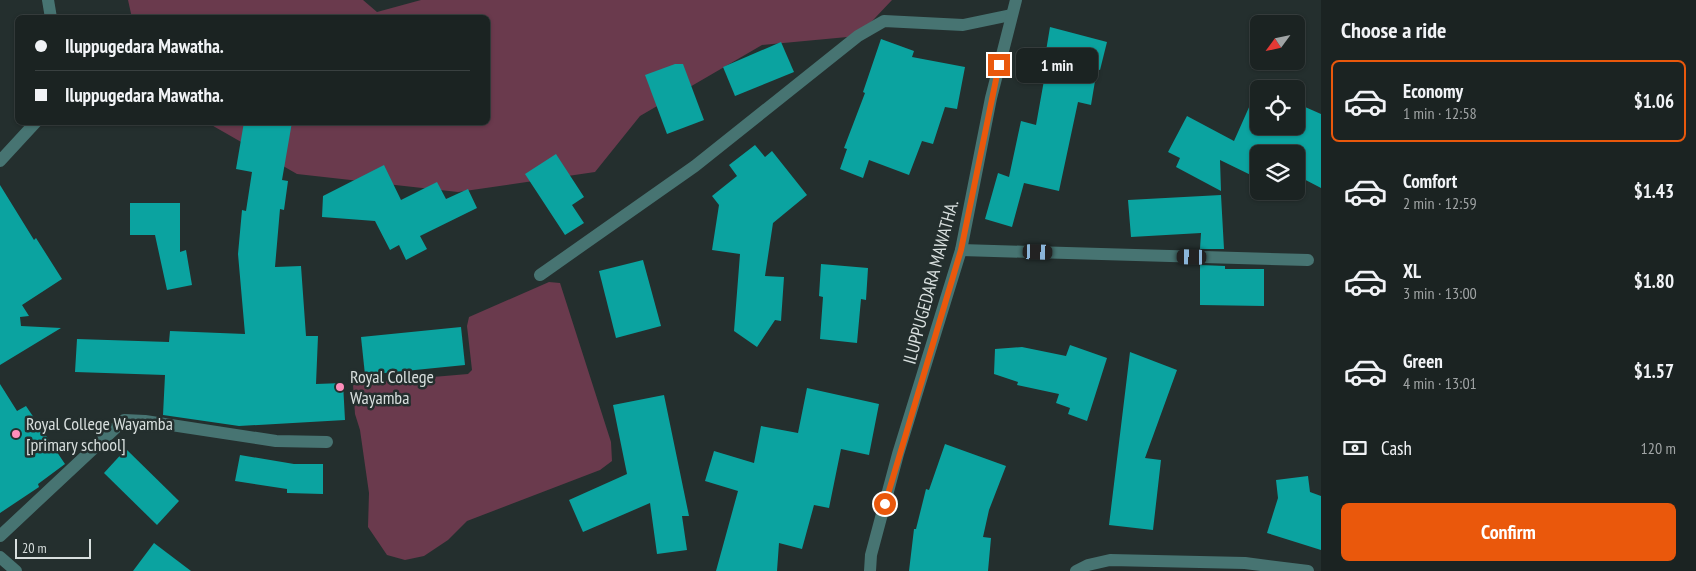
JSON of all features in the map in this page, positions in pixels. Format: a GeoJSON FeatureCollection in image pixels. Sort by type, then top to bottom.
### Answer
{"type":"FeatureCollection","features":[{"type":"Feature","properties":{"kind":"street"},"geometry":{"type":"LineString","coordinates":[[48,0],[50,15]]}},
{"type":"Feature","properties":{"kind":"street","name":"ILUPPUGEDARA MAWATHA."},"geometry":{"type":"LineString","coordinates":[[870,571],[871,555],[898,454],[961,250],[991,98],[1016,0]]}},
{"type":"Feature","properties":{"kind":"street"},"geometry":{"type":"LineString","coordinates":[[540,275],[695,166],[858,36],[884,21],[963,25],[1011,15]]}},
{"type":"Feature","properties":{"kind":"street"},"geometry":{"type":"LineString","coordinates":[[0,161],[33,125]]}},
{"type":"Feature","properties":{"kind":"street"},"geometry":{"type":"LineString","coordinates":[[961,250],[1308,260]]}},
{"type":"Feature","properties":{"kind":"street"},"geometry":{"type":"LineString","coordinates":[[0,536],[124,420],[145,420],[276,440],[327,442]]}},
{"type":"Feature","properties":{"kind":"street"},"geometry":{"type":"LineString","coordinates":[[0,557],[16,571]]}},
{"type":"Feature","properties":{"kind":"street"},"geometry":{"type":"LineString","coordinates":[[1076,571],[1088,565],[1110,560],[1245,562],[1308,571]]}},
{"type":"Feature","properties":{"kind":"shaded area"},"geometry":{"type":"Polygon","coordinates":[[[128,0],[363,0],[377,12],[421,0],[892,0],[858,36],[762,45],[640,116],[595,172],[458,192],[297,174],[211,125],[490,125],[490,15],[131,15],[128,0]]]}},
{"type":"Feature","properties":{"kind":"shaded area"},"geometry":{"type":"Polygon","coordinates":[[[549,282],[560,283],[611,442],[612,461],[600,470],[467,521],[448,540],[424,556],[405,560],[387,555],[368,527],[369,493],[360,430],[355,414],[353,385],[468,374],[472,370],[467,326],[469,317],[549,282]]]}},
{"type":"Feature","properties":{"kind":"building"},"geometry":{"type":"Polygon","coordinates":[[[1050,27],[1107,42],[1100,70],[1097,69],[1091,105],[1078,102],[1059,191],[1024,183],[1012,227],[985,219],[998,173],[1009,177],[1021,121],[1036,125],[1048,58],[1045,57],[1050,27]]]}},
{"type":"Feature","properties":{"kind":"building"},"geometry":{"type":"Polygon","coordinates":[[[881,39],[914,51],[912,57],[965,67],[957,109],[945,107],[933,144],[922,141],[909,175],[869,160],[863,178],[840,169],[847,149],[844,148],[865,93],[863,92],[881,39]]]}},
{"type":"Feature","properties":{"kind":"building"},"geometry":{"type":"Polygon","coordinates":[[[781,42],[794,72],[735,96],[723,67],[781,42]]]}},
{"type":"Feature","properties":{"kind":"building"},"geometry":{"type":"Polygon","coordinates":[[[675,64],[683,64],[704,120],[667,134],[645,75],[675,64]]]}},
{"type":"Feature","properties":{"kind":"building"},"geometry":{"type":"Polygon","coordinates":[[[1250,105],[1250,135],[1305,135],[1305,107],[1321,114],[1321,188],[1305,180],[1305,145],[1250,145],[1250,175],[1220,160],[1221,191],[1176,167],[1180,158],[1168,152],[1187,116],[1234,141],[1250,105]]]}},
{"type":"Feature","properties":{"kind":"building"},"geometry":{"type":"Polygon","coordinates":[[[243,125],[291,125],[282,180],[288,181],[284,210],[280,209],[275,267],[301,266],[306,336],[318,336],[316,384],[343,383],[345,420],[239,426],[163,415],[165,375],[75,372],[77,339],[169,342],[170,331],[245,334],[238,254],[242,210],[246,211],[252,172],[236,169],[243,125]]]}},
{"type":"Feature","properties":{"kind":"building"},"geometry":{"type":"Polygon","coordinates":[[[755,145],[765,157],[772,151],[807,195],[773,223],[765,276],[784,277],[781,321],[775,320],[757,347],[734,331],[740,254],[712,250],[719,205],[712,196],[737,176],[729,165],[755,145]]]}},
{"type":"Feature","properties":{"kind":"building"},"geometry":{"type":"Polygon","coordinates":[[[556,154],[584,197],[572,205],[584,223],[565,235],[525,174],[556,154]]]}},
{"type":"Feature","properties":{"kind":"building"},"geometry":{"type":"Polygon","coordinates":[[[384,165],[401,200],[437,182],[446,199],[468,189],[477,208],[420,236],[427,249],[406,260],[399,245],[390,250],[375,221],[322,217],[323,196],[384,165]]]}},
{"type":"Feature","properties":{"kind":"building"},"geometry":{"type":"Polygon","coordinates":[[[0,185],[34,240],[36,238],[62,279],[22,305],[29,316],[20,317],[21,326],[61,328],[0,365],[0,185]]]}},
{"type":"Feature","properties":{"kind":"building"},"geometry":{"type":"Polygon","coordinates":[[[1221,195],[1224,249],[1200,249],[1201,233],[1131,237],[1128,200],[1221,195]]]}},
{"type":"Feature","properties":{"kind":"building"},"geometry":{"type":"Polygon","coordinates":[[[130,203],[180,203],[180,252],[186,250],[192,285],[167,290],[155,235],[130,235],[130,203]]]}},
{"type":"Feature","properties":{"kind":"building"},"geometry":{"type":"Polygon","coordinates":[[[643,260],[661,326],[616,338],[599,271],[643,260]]]}},
{"type":"Feature","properties":{"kind":"building"},"geometry":{"type":"Polygon","coordinates":[[[821,264],[868,268],[866,300],[861,299],[857,343],[820,339],[823,297],[819,296],[821,264]]]}},
{"type":"Feature","properties":{"kind":"building"},"geometry":{"type":"Polygon","coordinates":[[[1200,265],[1225,266],[1225,269],[1264,269],[1264,306],[1200,305],[1200,265]]]}},
{"type":"Feature","properties":{"kind":"building"},"geometry":{"type":"Polygon","coordinates":[[[461,327],[465,365],[365,375],[361,337],[461,327]]]}},
{"type":"Feature","properties":{"kind":"building"},"geometry":{"type":"Polygon","coordinates":[[[1070,345],[1107,358],[1087,421],[1068,414],[1070,408],[1056,403],[1059,394],[1017,385],[1018,382],[994,374],[995,349],[1022,347],[1066,356],[1070,345]]]}},
{"type":"Feature","properties":{"kind":"building"},"geometry":{"type":"Polygon","coordinates":[[[1130,352],[1177,370],[1145,458],[1161,460],[1153,530],[1109,525],[1130,352]]]}},
{"type":"Feature","properties":{"kind":"building","name":"Royal College Wayamba [primary school]"},"geometry":{"type":"Polygon","coordinates":[[[0,384],[17,411],[26,406],[65,464],[38,484],[39,487],[0,513],[0,384]]]}},
{"type":"Feature","properties":{"kind":"building"},"geometry":{"type":"Polygon","coordinates":[[[807,388],[879,404],[869,455],[841,449],[829,508],[814,505],[802,549],[779,543],[777,571],[716,571],[738,491],[705,481],[714,451],[754,463],[761,426],[798,433],[807,388]]]}},
{"type":"Feature","properties":{"kind":"building"},"geometry":{"type":"Polygon","coordinates":[[[664,395],[689,516],[682,516],[687,550],[657,554],[650,503],[583,532],[569,500],[627,474],[613,405],[664,395]]]}},
{"type":"Feature","properties":{"kind":"building"},"geometry":{"type":"Polygon","coordinates":[[[945,444],[1006,466],[989,510],[983,537],[991,538],[988,571],[909,571],[914,529],[916,529],[926,489],[929,490],[945,444]]]}},
{"type":"Feature","properties":{"kind":"building"},"geometry":{"type":"Polygon","coordinates":[[[126,449],[179,501],[157,525],[104,473],[126,449]]]}},
{"type":"Feature","properties":{"kind":"building"},"geometry":{"type":"Polygon","coordinates":[[[240,455],[294,464],[323,464],[323,494],[287,493],[287,489],[235,481],[240,455]]]}},
{"type":"Feature","properties":{"kind":"building"},"geometry":{"type":"Polygon","coordinates":[[[1308,476],[1310,492],[1321,496],[1321,550],[1267,533],[1278,498],[1276,480],[1308,476]]]}},
{"type":"Feature","properties":{"kind":"building"},"geometry":{"type":"Polygon","coordinates":[[[154,543],[191,571],[133,571],[154,543]]]}},
{"type":"Feature","properties":{"kind":"place","name":"Royal College Wayamba"},"geometry":{"type":"Point","coordinates":[340,387]}},
{"type":"Feature","properties":{"kind":"place","name":"Royal College Wayamba [primary school]"},"geometry":{"type":"Point","coordinates":[16,434]}},
{"type":"Feature","properties":{"kind":"route"},"geometry":{"type":"LineString","coordinates":[[885,504],[898,454],[961,250],[999,65]]}}]}
